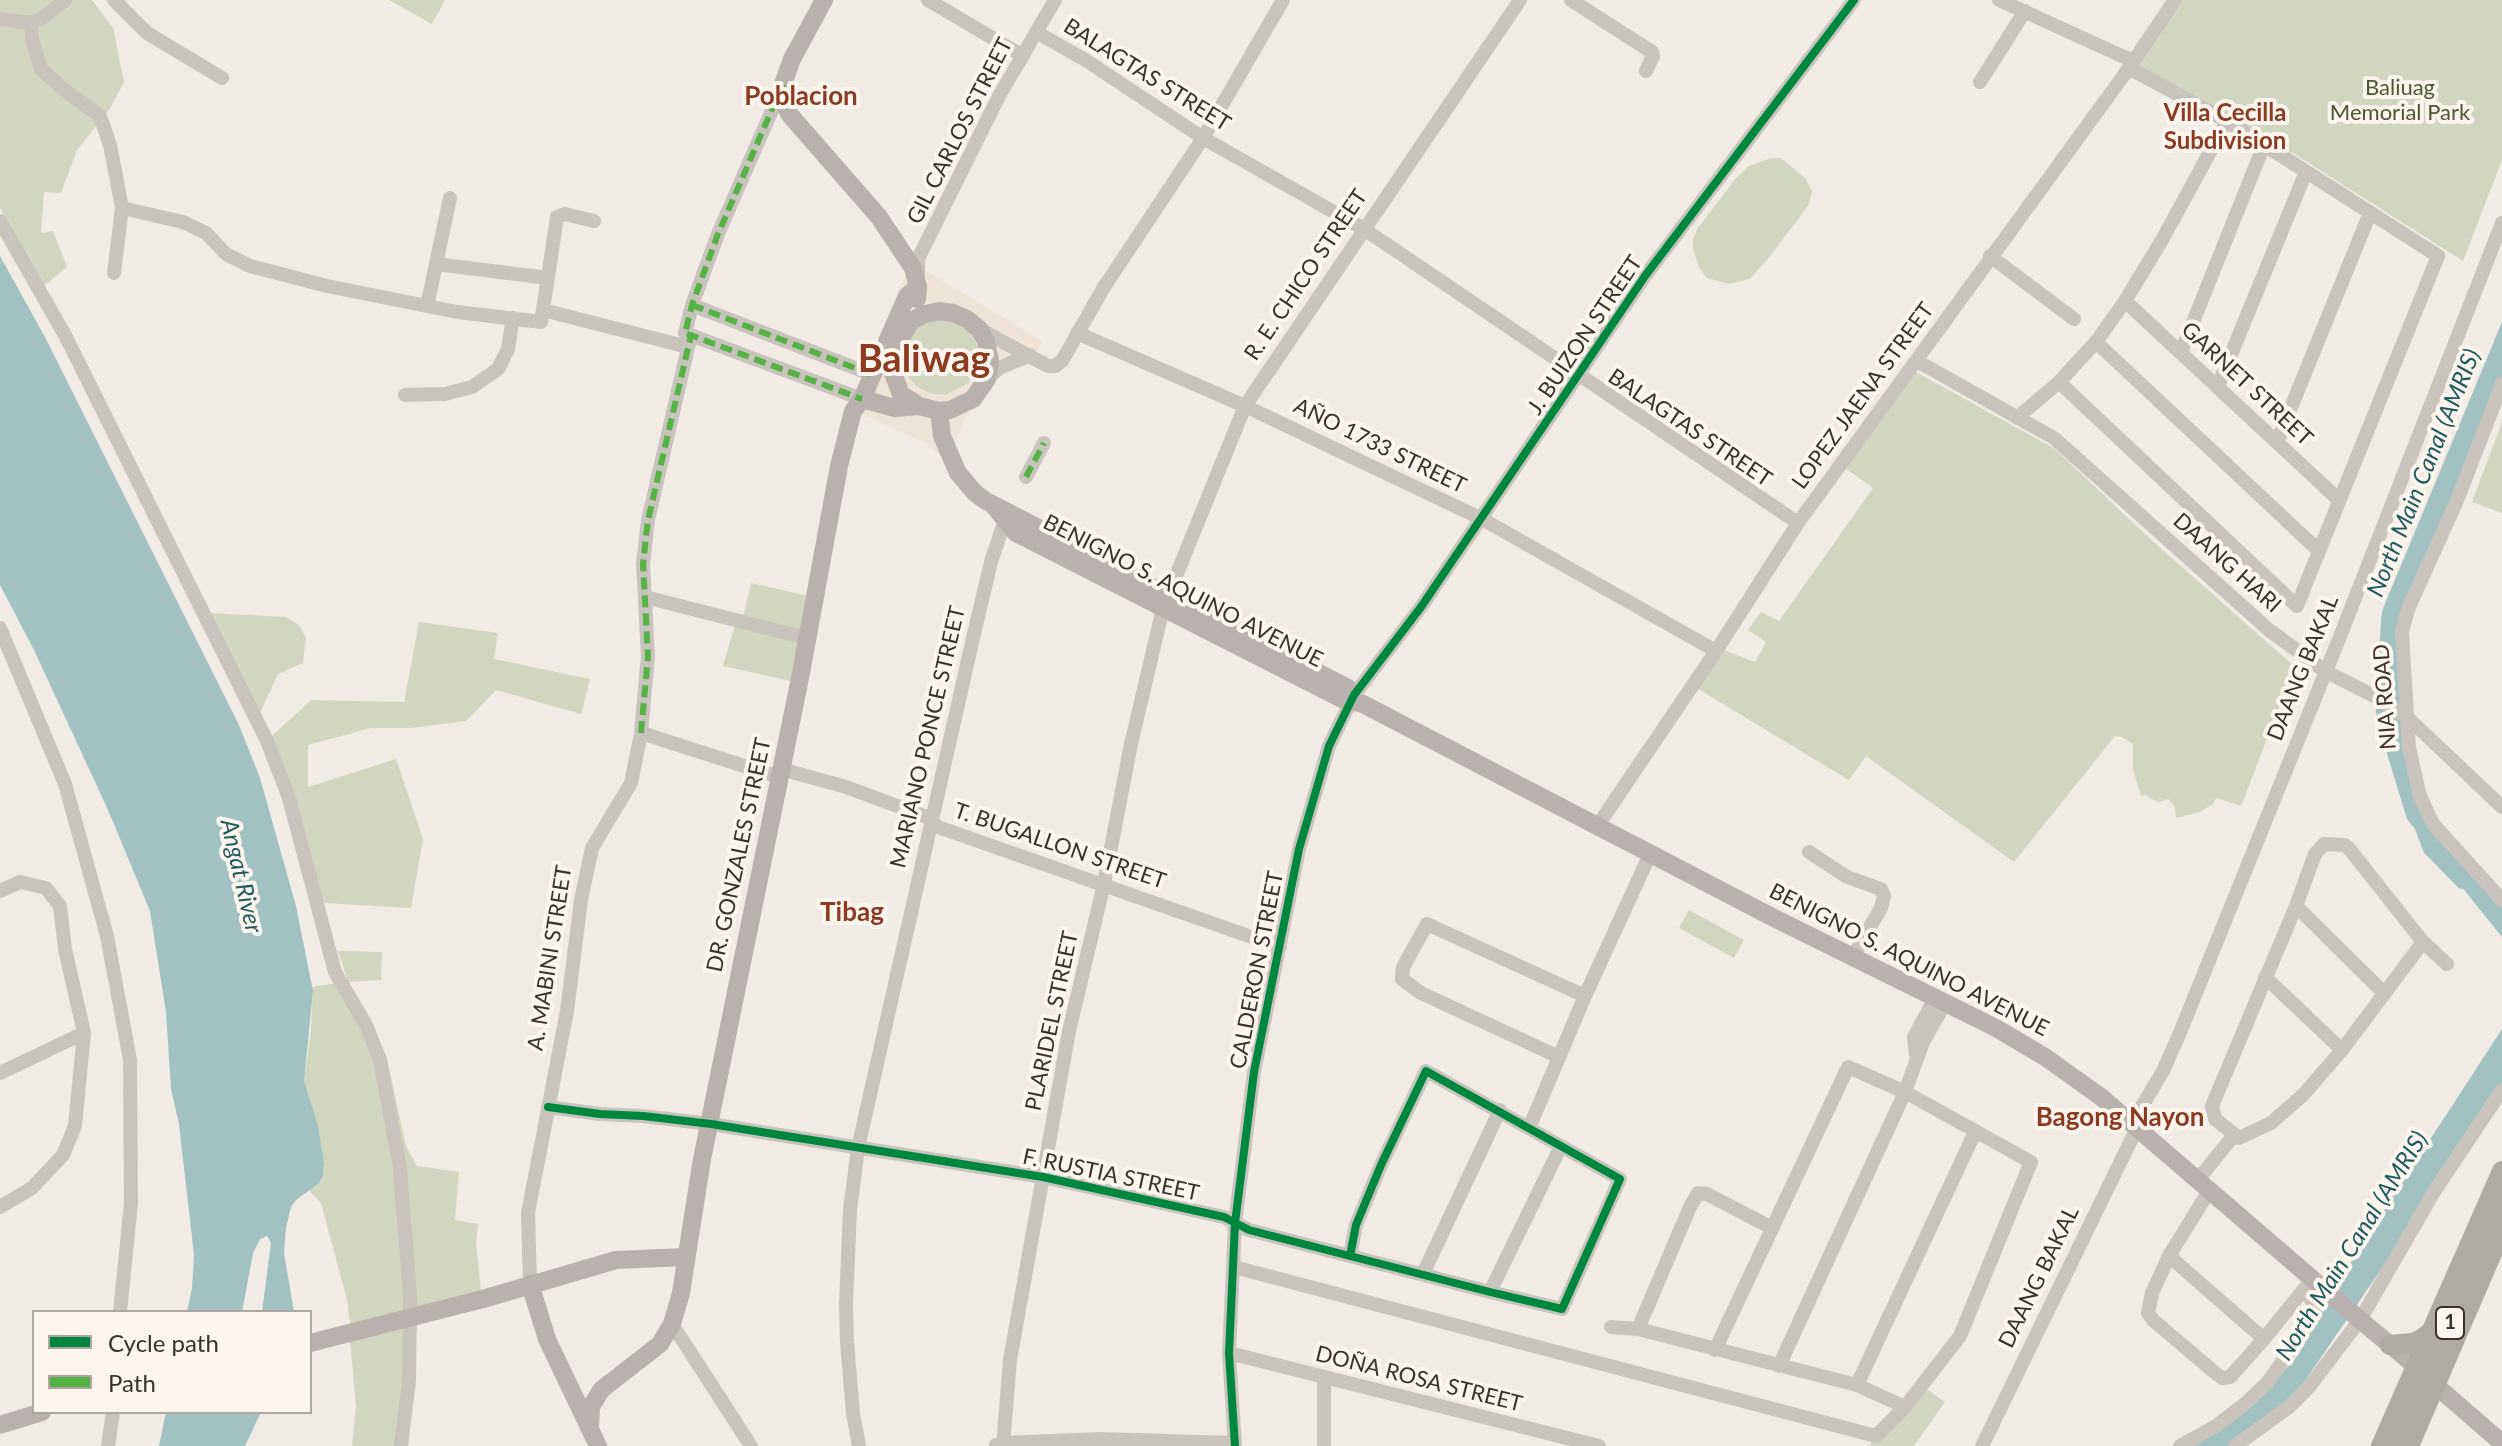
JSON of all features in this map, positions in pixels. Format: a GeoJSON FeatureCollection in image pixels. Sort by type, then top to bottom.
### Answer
{"type":"FeatureCollection","features":[{"type":"Feature","properties":{"kind":"highway","name":"1"},"geometry":{"type":"LineString","coordinates":[[2381,1446],[2502,1171]]}},
{"type":"Feature","properties":{"kind":"highway","name":"1"},"geometry":{"type":"LineString","coordinates":[[2397,1446],[2502,1200]]}},
{"type":"Feature","properties":{"kind":"highway","name":"1"},"geometry":{"type":"LineString","coordinates":[[2409,1446],[2502,1230]]}},
{"type":"Feature","properties":{"kind":"highway"},"geometry":{"type":"LineString","coordinates":[[2390,1345],[2412,1343],[2433,1330]]}},
{"type":"Feature","properties":{"kind":"main road"},"geometry":{"type":"LineString","coordinates":[[824,0],[792,59],[783,84],[785,106],[879,217],[913,268],[918,287],[917,301],[893,356],[891,373],[901,394],[919,406]]}},
{"type":"Feature","properties":{"kind":"main road"},"geometry":{"type":"LineString","coordinates":[[918,287],[947,305],[953,313]]}},
{"type":"Feature","properties":{"kind":"main road","name":"DR. GONZALES STREET"},"geometry":{"type":"LineString","coordinates":[[590,1427],[591,1407],[601,1390],[660,1344],[672,1324],[681,1293],[685,1257],[751,908],[839,466],[853,411],[862,399],[907,296],[918,287]]}},
{"type":"Feature","properties":{"kind":"main road"},"geometry":{"type":"LineString","coordinates":[[862,399],[895,408],[919,406],[939,411],[965,404],[979,392],[987,379],[989,350],[979,329],[967,319],[953,313],[925,314],[906,327]]}},
{"type":"Feature","properties":{"kind":"main road","name":"BENIGNO S. AQUINO AVENUE"},"geometry":{"type":"LineString","coordinates":[[939,411],[942,436],[958,473],[975,493],[1001,512],[1166,602],[1347,688],[1356,700],[1996,1028],[2045,1057],[2101,1097],[2314,1285],[2417,1367]]}},
{"type":"Feature","properties":{"kind":"main road"},"geometry":{"type":"LineString","coordinates":[[312,1342],[483,1299],[616,1260],[685,1257]]}},
{"type":"Feature","properties":{"kind":"main road","name":"A. MABINI STREET"},"geometry":{"type":"LineString","coordinates":[[530,1284],[547,1339],[598,1446]]}},
{"type":"Feature","properties":{"kind":"main road"},"geometry":{"type":"LineString","coordinates":[[2434,1384],[2502,1443]]}},
{"type":"Feature","properties":{"kind":"main road"},"geometry":{"type":"LineString","coordinates":[[0,1425],[36,1414]]}},
{"type":"Feature","properties":{"kind":"street"},"geometry":{"type":"LineString","coordinates":[[0,19],[31,23],[65,0]]}},
{"type":"Feature","properties":{"kind":"street"},"geometry":{"type":"LineString","coordinates":[[114,0],[147,33],[222,78]]}},
{"type":"Feature","properties":{"kind":"street"},"geometry":{"type":"LineString","coordinates":[[928,0],[1023,56]]}},
{"type":"Feature","properties":{"kind":"street","name":"GIL CARLOS STREET"},"geometry":{"type":"LineString","coordinates":[[918,287],[918,259],[999,96],[1055,0]]}},
{"type":"Feature","properties":{"kind":"street"},"geometry":{"type":"LineString","coordinates":[[979,329],[1048,366],[1062,361],[1203,138],[1283,0]]}},
{"type":"Feature","properties":{"kind":"street","name":"R. E. CHICO STREET"},"geometry":{"type":"LineString","coordinates":[[1166,602],[1245,406],[1520,0]]}},
{"type":"Feature","properties":{"kind":"street"},"geometry":{"type":"LineString","coordinates":[[1571,0],[1652,52],[1646,71]]}},
{"type":"Feature","properties":{"kind":"street","name":"J. BUIZON STREET"},"geometry":{"type":"LineString","coordinates":[[1356,700],[1581,375],[1645,276],[1854,0]]}},
{"type":"Feature","properties":{"kind":"street"},"geometry":{"type":"LineString","coordinates":[[1999,0],[2131,65],[2227,121],[2438,256],[2297,606],[2059,382]]}},
{"type":"Feature","properties":{"kind":"street","name":"LOPEZ JAENA STREET"},"geometry":{"type":"LineString","coordinates":[[1598,825],[1798,523],[2175,0]]}},
{"type":"Feature","properties":{"kind":"street"},"geometry":{"type":"LineString","coordinates":[[1980,82],[2025,11]]}},
{"type":"Feature","properties":{"kind":"street"},"geometry":{"type":"LineString","coordinates":[[31,23],[32,39],[41,69],[100,116],[110,145],[122,208],[114,273]]}},
{"type":"Feature","properties":{"kind":"street","name":"BALAGTAS STREET"},"geometry":{"type":"LineString","coordinates":[[1036,32],[1087,61],[1203,138],[1364,229],[1798,523]]}},
{"type":"Feature","properties":{"kind":"street","name":"A. MABINI STREET"},"geometry":{"type":"LineString","coordinates":[[530,1284],[528,1213],[567,1011],[581,900],[592,848],[631,783],[641,733],[648,656],[643,564],[648,520],[688,339],[692,305],[718,234],[783,84]]}},
{"type":"Feature","properties":{"kind":"street"},"geometry":{"type":"LineString","coordinates":[[2017,418],[2059,382],[2096,342],[2125,301],[2227,121]]}},
{"type":"Feature","properties":{"kind":"street"},"geometry":{"type":"LineString","coordinates":[[2181,352],[2264,145]]}},
{"type":"Feature","properties":{"kind":"street"},"geometry":{"type":"LineString","coordinates":[[2218,386],[2306,172]]}},
{"type":"Feature","properties":{"kind":"street"},"geometry":{"type":"LineString","coordinates":[[427,306],[450,198]]}},
{"type":"Feature","properties":{"kind":"street"},"geometry":{"type":"LineString","coordinates":[[122,208],[183,222],[206,233],[226,254],[250,266],[327,286],[457,312],[541,322],[557,217],[565,214],[594,221]]}},
{"type":"Feature","properties":{"kind":"street"},"geometry":{"type":"LineString","coordinates":[[2277,442],[2370,213]]}},
{"type":"Feature","properties":{"kind":"street"},"geometry":{"type":"LineString","coordinates":[[0,221],[66,337],[267,741],[289,798],[335,972],[366,1025],[380,1060],[400,1168],[410,1296],[409,1381],[401,1446]]}},
{"type":"Feature","properties":{"kind":"street","name":"DAANG BAKAL"},"geometry":{"type":"LineString","coordinates":[[1982,1446],[2163,1071],[2502,223]]}},
{"type":"Feature","properties":{"kind":"street"},"geometry":{"type":"LineString","coordinates":[[1990,256],[2074,319]]}},
{"type":"Feature","properties":{"kind":"street"},"geometry":{"type":"LineString","coordinates":[[436,264],[548,278]]}},
{"type":"Feature","properties":{"kind":"street","name":"GARNET STREET"},"geometry":{"type":"LineString","coordinates":[[2125,301],[2339,500]]}},
{"type":"Feature","properties":{"kind":"street"},"geometry":{"type":"LineString","coordinates":[[692,305],[873,375]]}},
{"type":"Feature","properties":{"kind":"street"},"geometry":{"type":"LineString","coordinates":[[543,310],[688,339],[862,399]]}},
{"type":"Feature","properties":{"kind":"street"},"geometry":{"type":"LineString","coordinates":[[405,395],[445,394],[472,387],[498,369],[508,349],[513,318]]}},
{"type":"Feature","properties":{"kind":"street","name":"AÑO 1733 STREET"},"geometry":{"type":"LineString","coordinates":[[1077,333],[1245,406],[1482,519],[1716,651]]}},
{"type":"Feature","properties":{"kind":"street"},"geometry":{"type":"LineString","coordinates":[[2096,342],[2319,551]]}},
{"type":"Feature","properties":{"kind":"street"},"geometry":{"type":"LineString","coordinates":[[987,379],[999,368],[1030,355]]}},
{"type":"Feature","properties":{"kind":"street","name":"DAANG HARI"},"geometry":{"type":"LineString","coordinates":[[1917,361],[2054,438],[2269,630],[2325,671],[2407,717],[2502,807]]}},
{"type":"Feature","properties":{"kind":"street","name":"NIA ROAD"},"geometry":{"type":"LineString","coordinates":[[2502,384],[2456,503],[2408,609],[2402,632],[2409,748],[2420,796],[2433,824],[2502,900]]}},
{"type":"Feature","properties":{"kind":"street"},"geometry":{"type":"LineString","coordinates":[[1026,477],[1044,443]]}},
{"type":"Feature","properties":{"kind":"street","name":"MARIANO PONCE STREET"},"geometry":{"type":"LineString","coordinates":[[859,1446],[848,1356],[846,1304],[850,1207],[858,1148],[1001,512]]}},
{"type":"Feature","properties":{"kind":"street"},"geometry":{"type":"LineString","coordinates":[[645,597],[806,638]]}},
{"type":"Feature","properties":{"kind":"street","name":"PLARIDEL STREET"},"geometry":{"type":"LineString","coordinates":[[999,1445],[1010,1360],[1069,1031],[1104,884],[1131,744],[1166,602]]}},
{"type":"Feature","properties":{"kind":"street"},"geometry":{"type":"LineString","coordinates":[[0,628],[65,784],[107,936],[130,1060],[131,1203],[120,1310]]}},
{"type":"Feature","properties":{"kind":"street","name":"CALDERON STREET"},"geometry":{"type":"LineString","coordinates":[[1235,1445],[1229,1353],[1235,1223],[1254,1072],[1299,849],[1329,746],[1356,700]]}},
{"type":"Feature","properties":{"kind":"street","name":"T. BUGALLON STREET"},"geometry":{"type":"LineString","coordinates":[[641,733],[780,773],[846,787],[927,817],[938,827],[1280,947]]}},
{"type":"Feature","properties":{"kind":"street"},"geometry":{"type":"LineString","coordinates":[[2423,942],[2342,1050],[2303,1095],[2271,1123],[2239,1138],[2215,1119],[2212,1106],[2315,854],[2324,844],[2345,845],[2423,942],[2447,964]]}},
{"type":"Feature","properties":{"kind":"street"},"geometry":{"type":"LineString","coordinates":[[1529,1128],[1651,852]]}},
{"type":"Feature","properties":{"kind":"street"},"geometry":{"type":"LineString","coordinates":[[1809,852],[1847,877],[1881,889],[1884,896],[1881,908],[1853,956]]}},
{"type":"Feature","properties":{"kind":"street"},"geometry":{"type":"LineString","coordinates":[[0,891],[20,882],[46,888],[60,906],[65,949],[84,1033],[75,1126],[63,1155],[32,1188],[0,1207]]}},
{"type":"Feature","properties":{"kind":"street"},"geometry":{"type":"LineString","coordinates":[[2296,906],[2384,993]]}},
{"type":"Feature","properties":{"kind":"street"},"geometry":{"type":"LineString","coordinates":[[1559,1057],[1421,993],[1402,979],[1403,967],[1427,924],[1585,996]]}},
{"type":"Feature","properties":{"kind":"street"},"geometry":{"type":"LineString","coordinates":[[2265,977],[2342,1050]]}},
{"type":"Feature","properties":{"kind":"street"},"geometry":{"type":"LineString","coordinates":[[1779,1366],[1905,1092],[1940,1000]]}},
{"type":"Feature","properties":{"kind":"street"},"geometry":{"type":"LineString","coordinates":[[0,1073],[84,1033]]}},
{"type":"Feature","properties":{"kind":"street"},"geometry":{"type":"LineString","coordinates":[[1234,1267],[1876,1436],[1905,1407],[1960,1336],[2031,1162],[1905,1092],[1848,1067],[1715,1350]]}},
{"type":"Feature","properties":{"kind":"street"},"geometry":{"type":"LineString","coordinates":[[1350,1256],[1356,1225],[1426,1071],[1561,1146],[1490,1292]]}},
{"type":"Feature","properties":{"kind":"street"},"geometry":{"type":"LineString","coordinates":[[2235,1446],[2289,1407],[2309,1387],[2502,1090]]}},
{"type":"Feature","properties":{"kind":"street","name":"F. RUSTIA STREET"},"geometry":{"type":"LineString","coordinates":[[548,1107],[711,1124],[1043,1177],[1224,1217],[1249,1230],[1562,1309],[1620,1179],[1561,1146]]}},
{"type":"Feature","properties":{"kind":"street"},"geometry":{"type":"LineString","coordinates":[[1423,1274],[1500,1110]]}},
{"type":"Feature","properties":{"kind":"street"},"geometry":{"type":"LineString","coordinates":[[1857,1385],[1975,1132]]}},
{"type":"Feature","properties":{"kind":"street"},"geometry":{"type":"LineString","coordinates":[[2234,1135],[2203,1186],[2169,1256],[2152,1293],[2148,1313],[2222,1378],[2236,1372],[2314,1285]]}},
{"type":"Feature","properties":{"kind":"street"},"geometry":{"type":"LineString","coordinates":[[1638,1329],[1698,1193],[1707,1194],[1772,1228]]}},
{"type":"Feature","properties":{"kind":"street"},"geometry":{"type":"LineString","coordinates":[[2169,1256],[2264,1339]]}},
{"type":"Feature","properties":{"kind":"street"},"geometry":{"type":"LineString","coordinates":[[2180,1446],[2216,1426],[2267,1383],[2306,1328],[2316,1308],[2314,1285]]}},
{"type":"Feature","properties":{"kind":"street"},"geometry":{"type":"LineString","coordinates":[[672,1324],[751,1446]]}},
{"type":"Feature","properties":{"kind":"street"},"geometry":{"type":"LineString","coordinates":[[1611,1327],[1638,1329],[1857,1385],[1905,1407]]}},
{"type":"Feature","properties":{"kind":"street","name":"DOÑA ROSA STREET"},"geometry":{"type":"LineString","coordinates":[[1229,1353],[1599,1446]]}},
{"type":"Feature","properties":{"kind":"street"},"geometry":{"type":"LineString","coordinates":[[1324,1378],[1324,1446]]}},
{"type":"Feature","properties":{"kind":"street"},"geometry":{"type":"LineString","coordinates":[[108,1446],[113,1414]]}},
{"type":"Feature","properties":{"kind":"street"},"geometry":{"type":"LineString","coordinates":[[999,1445],[1100,1439],[1235,1445]]}},
{"type":"Feature","properties":{"kind":"green space"},"geometry":{"type":"Polygon","coordinates":[[[0,0],[92,0],[113,28],[124,82],[109,110],[77,150],[61,193],[44,192],[41,233],[53,231],[67,267],[44,286],[0,208],[0,0]]]}},
{"type":"Feature","properties":{"kind":"green space"},"geometry":{"type":"Polygon","coordinates":[[[389,0],[445,0],[432,24],[389,0]]]}},
{"type":"Feature","properties":{"kind":"green space","name":"Baliuag Memorial Park"},"geometry":{"type":"Polygon","coordinates":[[[2183,0],[2502,0],[2502,160],[2463,261],[2296,155],[2138,66],[2183,0]]]}},
{"type":"Feature","properties":{"kind":"green space"},"geometry":{"type":"Polygon","coordinates":[[[1771,158],[1781,158],[1805,178],[1812,191],[1808,206],[1750,279],[1729,284],[1707,278],[1699,268],[1693,250],[1693,238],[1698,228],[1736,178],[1749,166],[1771,158]]]}},
{"type":"Feature","properties":{"kind":"green space"},"geometry":{"type":"Polygon","coordinates":[[[941,319],[956,322],[968,330],[976,342],[979,357],[976,372],[968,384],[956,392],[941,395],[926,392],[914,384],[906,372],[903,357],[906,342],[914,330],[926,322],[941,319]]]}},
{"type":"Feature","properties":{"kind":"green space"},"geometry":{"type":"Polygon","coordinates":[[[1916,372],[2055,449],[2147,536],[2295,667],[2241,806],[2216,798],[2213,804],[2200,812],[2176,818],[2175,806],[2168,799],[2159,802],[2147,795],[2141,796],[2133,770],[2133,744],[2115,736],[2014,862],[1866,756],[1849,780],[1698,689],[1724,650],[1755,662],[1766,642],[1748,630],[1761,612],[1779,621],[1873,488],[1845,468],[1916,372]]]}},
{"type":"Feature","properties":{"kind":"green space"},"geometry":{"type":"Polygon","coordinates":[[[2502,422],[2502,513],[2472,502],[2502,422]]]}},
{"type":"Feature","properties":{"kind":"green space"},"geometry":{"type":"Polygon","coordinates":[[[751,583],[808,596],[791,681],[723,666],[735,625],[741,626],[751,583]]]}},
{"type":"Feature","properties":{"kind":"green space"},"geometry":{"type":"Polygon","coordinates":[[[209,613],[286,617],[299,625],[306,638],[303,663],[278,674],[260,713],[209,613]]]}},
{"type":"Feature","properties":{"kind":"green space"},"geometry":{"type":"Polygon","coordinates":[[[419,622],[498,633],[494,659],[590,679],[581,714],[496,690],[466,721],[410,728],[371,728],[308,745],[308,787],[396,759],[423,839],[411,908],[324,903],[271,737],[311,700],[404,702],[419,622]]]}},
{"type":"Feature","properties":{"kind":"green space"},"geometry":{"type":"Polygon","coordinates":[[[1689,910],[1744,940],[1734,958],[1679,928],[1689,910]]]}},
{"type":"Feature","properties":{"kind":"green space"},"geometry":{"type":"Polygon","coordinates":[[[338,951],[382,952],[381,980],[349,982],[386,1055],[406,1146],[417,1166],[459,1172],[455,1220],[478,1224],[476,1243],[481,1291],[350,1324],[347,1300],[321,1203],[309,1190],[323,1176],[324,1163],[318,1125],[304,1081],[313,987],[348,981],[338,951]]]}},
{"type":"Feature","properties":{"kind":"green space"},"geometry":{"type":"Polygon","coordinates":[[[417,1324],[408,1446],[352,1446],[356,1406],[350,1341],[417,1324]]]}},
{"type":"Feature","properties":{"kind":"green space"},"geometry":{"type":"Polygon","coordinates":[[[1924,1387],[1945,1402],[1914,1446],[1870,1446],[1872,1440],[1924,1387]]]}},
{"type":"Feature","properties":{"kind":"shaded area"},"geometry":{"type":"Polygon","coordinates":[[[923,269],[1042,341],[1031,366],[1018,366],[1002,372],[969,411],[952,449],[941,456],[925,443],[849,408],[906,274],[923,269]],[[938,319],[918,326],[909,334],[902,361],[906,375],[928,394],[944,395],[967,384],[975,374],[979,361],[978,348],[964,327],[953,321],[938,319]]]}},
{"type":"Feature","properties":{"kind":"water","name":"Angat River"},"geometry":{"type":"Polygon","coordinates":[[[0,256],[46,339],[239,725],[260,778],[296,906],[313,991],[304,1081],[318,1125],[324,1163],[323,1176],[318,1184],[291,1207],[286,1228],[284,1253],[294,1310],[262,1310],[271,1243],[267,1236],[260,1239],[253,1253],[242,1310],[187,1310],[194,1255],[179,1124],[171,1089],[166,1012],[150,911],[108,810],[34,650],[0,585],[0,256]]]}},
{"type":"Feature","properties":{"kind":"water","name":"North Main Canal (AMRIS)"},"geometry":{"type":"Polygon","coordinates":[[[2502,322],[2502,379],[2408,602],[2411,788],[2502,906],[2502,937],[2407,819],[2377,721],[2375,701],[2382,611],[2502,322]]]}},
{"type":"Feature","properties":{"kind":"water","name":"North Main Canal (AMRIS)"},"geometry":{"type":"Polygon","coordinates":[[[2502,1029],[2502,1082],[2296,1394],[2228,1446],[2189,1446],[2274,1382],[2298,1355],[2357,1252],[2502,1029]]]}},
{"type":"Feature","properties":{"kind":"water"},"geometry":{"type":"Polygon","coordinates":[[[166,1414],[260,1414],[245,1446],[159,1446],[166,1414]]]}},
{"type":"Feature","properties":{"kind":"waterway","name":"North Main Canal (AMRIS)"},"geometry":{"type":"LineString","coordinates":[[2421,828],[2429,849],[2462,883]]}},
{"type":"Feature","properties":{"kind":"marked path"},"geometry":{"type":"LineString","coordinates":[[783,84],[718,234],[685,333],[862,399]]}},
{"type":"Feature","properties":{"kind":"marked path"},"geometry":{"type":"LineString","coordinates":[[692,305],[873,375]]}},
{"type":"Feature","properties":{"kind":"marked path"},"geometry":{"type":"LineString","coordinates":[[641,733],[648,656],[643,564],[648,520],[691,335]]}},
{"type":"Feature","properties":{"kind":"marked path"},"geometry":{"type":"LineString","coordinates":[[1026,477],[1044,443]]}},
{"type":"Feature","properties":{"kind":"cycle path"},"geometry":{"type":"LineString","coordinates":[[1235,1446],[1229,1353],[1235,1223],[1254,1072],[1299,849],[1329,746],[1354,695],[1421,607],[1645,276],[1854,0]]}},
{"type":"Feature","properties":{"kind":"cycle path"},"geometry":{"type":"LineString","coordinates":[[548,1107],[711,1124],[1043,1177],[1224,1217],[1249,1230],[1350,1256],[1490,1292],[1562,1309],[1620,1179],[1426,1071],[1356,1225],[1350,1256]]}},
{"type":"Feature","properties":{"kind":"district","name":"Poblacion"},"geometry":{"type":"Point","coordinates":[801,97]}},
{"type":"Feature","properties":{"kind":"district","name":"Villa Cecilla Subdivision"},"geometry":{"type":"Point","coordinates":[2225,127]}},
{"type":"Feature","properties":{"kind":"district","name":"Baliwag"},"geometry":{"type":"Point","coordinates":[924,360]}},
{"type":"Feature","properties":{"kind":"district","name":"Tibag"},"geometry":{"type":"Point","coordinates":[852,913]}},
{"type":"Feature","properties":{"kind":"district","name":"Bagong Nayon"},"geometry":{"type":"Point","coordinates":[2120,1118]}}]}
